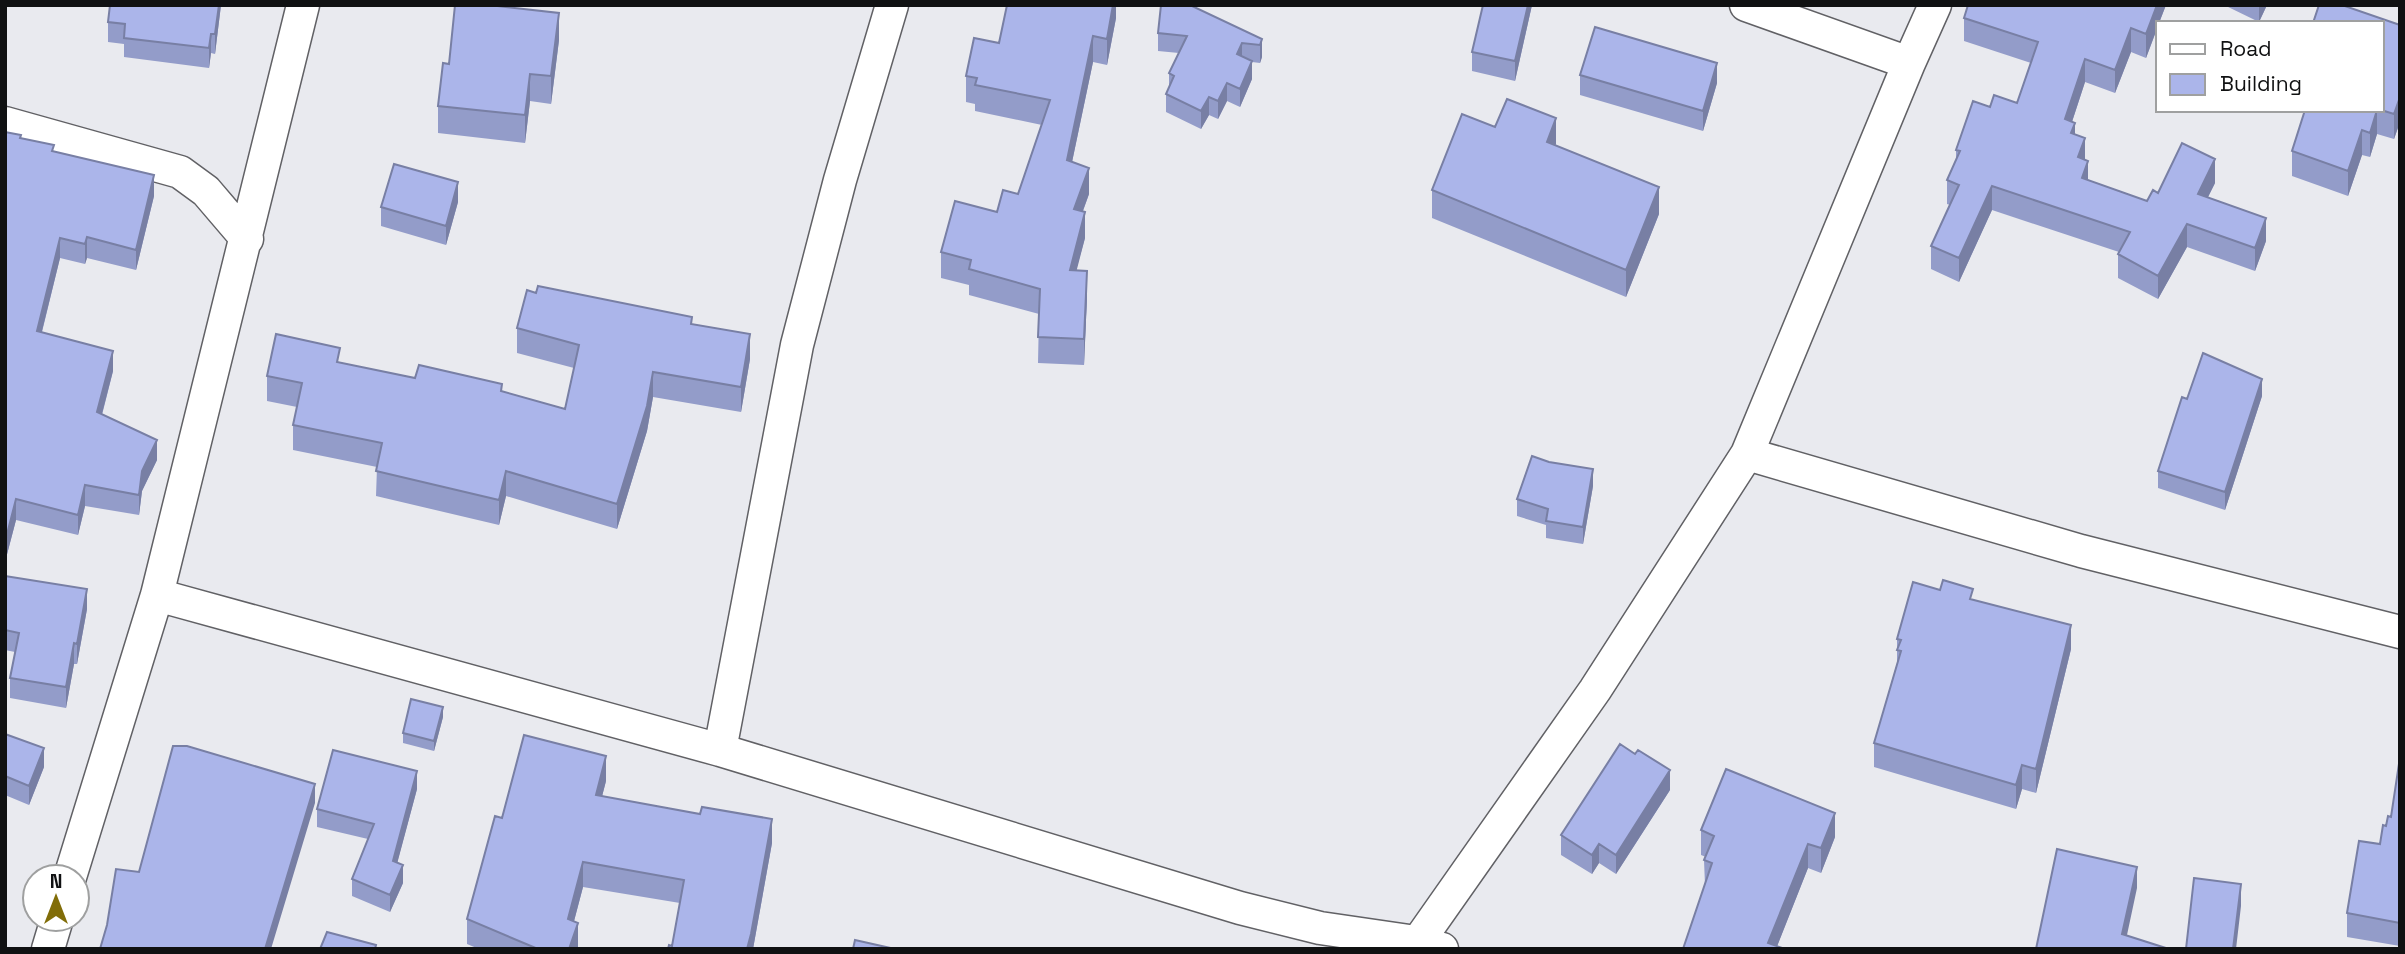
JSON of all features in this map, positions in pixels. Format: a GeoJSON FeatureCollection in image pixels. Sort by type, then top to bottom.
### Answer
{"type":"FeatureCollection","features":[{"type":"Feature","properties":{"kind":"street"},"geometry":{"type":"LineString","coordinates":[[74,863],[157,595],[303,5]]}},
{"type":"Feature","properties":{"kind":"street"},"geometry":{"type":"LineString","coordinates":[[720,750],[797,345],[840,180],[892,5]]}},
{"type":"Feature","properties":{"kind":"street"},"geometry":{"type":"LineString","coordinates":[[1746,5],[1909,62]]}},
{"type":"Feature","properties":{"kind":"street"},"geometry":{"type":"LineString","coordinates":[[157,595],[720,750],[1240,908],[1320,928],[1424,946],[1595,690],[1747,454],[1909,62],[1936,5]]}},
{"type":"Feature","properties":{"kind":"street"},"geometry":{"type":"LineString","coordinates":[[5,123],[180,172],[206,191],[247,239]]}},
{"type":"Feature","properties":{"kind":"street"},"geometry":{"type":"LineString","coordinates":[[1747,454],[2081,551],[2399,630]]}},
{"type":"Feature","properties":{"kind":"building"},"geometry":{"type":"Polygon","coordinates":[[[110,5],[219,5],[215,34],[211,34],[209,48],[124,38],[125,24],[108,22],[110,5]]]}},
{"type":"Feature","properties":{"kind":"building"},"geometry":{"type":"Polygon","coordinates":[[[455,5],[489,5],[559,13],[551,76],[530,74],[525,115],[438,106],[443,63],[449,64],[455,5]]]}},
{"type":"Feature","properties":{"kind":"building"},"geometry":{"type":"Polygon","coordinates":[[[1007,5],[1113,5],[1107,39],[1093,36],[1067,160],[1089,168],[1074,209],[1085,212],[1070,270],[1087,271],[1084,339],[1038,337],[1040,289],[969,269],[971,260],[941,252],[955,201],[997,212],[1003,190],[1018,194],[1050,100],[975,85],[977,78],[966,76],[974,38],[999,43],[1007,5]]]}},
{"type":"Feature","properties":{"kind":"building"},"geometry":{"type":"Polygon","coordinates":[[[1161,5],[1190,5],[1262,39],[1260,45],[1242,43],[1237,54],[1252,61],[1240,89],[1227,83],[1218,101],[1209,97],[1201,111],[1166,94],[1174,76],[1169,73],[1187,36],[1158,33],[1161,5]]]}},
{"type":"Feature","properties":{"kind":"building"},"geometry":{"type":"Polygon","coordinates":[[[1483,5],[1528,5],[1515,61],[1472,52],[1483,5]]]}},
{"type":"Feature","properties":{"kind":"building"},"geometry":{"type":"Polygon","coordinates":[[[1968,5],[2157,5],[2146,34],[2131,28],[2115,70],[2085,59],[2065,119],[2075,123],[2071,133],[2085,138],[2078,157],[2088,161],[2082,178],[2147,201],[2153,190],[2158,193],[2182,143],[2215,159],[2198,194],[2266,218],[2255,248],[2187,224],[2158,276],[2118,254],[2130,232],[1992,186],[1959,258],[1931,246],[1959,185],[1947,180],[1960,151],[1956,150],[1973,101],[1990,107],[1994,95],[2017,103],[2038,42],[1964,18],[1968,5]]]}},
{"type":"Feature","properties":{"kind":"building"},"geometry":{"type":"Polygon","coordinates":[[[2319,5],[2342,5],[2400,25],[2400,97],[2394,114],[2384,111],[2384,21],[2314,21],[2319,5]]]}},
{"type":"Feature","properties":{"kind":"building"},"geometry":{"type":"Polygon","coordinates":[[[1595,27],[1717,63],[1703,111],[1580,75],[1595,27]]]}},
{"type":"Feature","properties":{"kind":"building"},"geometry":{"type":"Polygon","coordinates":[[[1507,99],[1556,118],[1547,142],[1659,187],[1626,270],[1432,190],[1462,114],[1495,127],[1507,99]]]}},
{"type":"Feature","properties":{"kind":"building"},"geometry":{"type":"Polygon","coordinates":[[[2304,112],[2376,112],[2370,133],[2362,130],[2348,171],[2292,151],[2304,112]]]}},
{"type":"Feature","properties":{"kind":"building"},"geometry":{"type":"Polygon","coordinates":[[[5,132],[54,145],[52,151],[154,175],[136,250],[87,237],[85,244],[60,238],[37,331],[113,351],[97,412],[157,440],[142,471],[139,495],[85,485],[78,515],[16,499],[5,542],[5,132]]]}},
{"type":"Feature","properties":{"kind":"building"},"geometry":{"type":"Polygon","coordinates":[[[394,164],[458,182],[446,226],[381,207],[394,164]]]}},
{"type":"Feature","properties":{"kind":"building"},"geometry":{"type":"Polygon","coordinates":[[[538,286],[692,317],[691,324],[750,334],[741,387],[653,372],[647,406],[617,504],[506,471],[499,500],[376,471],[382,443],[293,425],[302,383],[267,376],[276,334],[340,348],[337,362],[415,378],[419,365],[502,384],[501,391],[565,409],[579,345],[517,328],[527,290],[536,293],[538,286]]]}},
{"type":"Feature","properties":{"kind":"building"},"geometry":{"type":"Polygon","coordinates":[[[2203,353],[2262,379],[2225,492],[2158,471],[2182,397],[2187,399],[2203,353]]]}},
{"type":"Feature","properties":{"kind":"building"},"geometry":{"type":"Polygon","coordinates":[[[1532,456],[1549,462],[1593,469],[1583,527],[1546,521],[1548,509],[1517,499],[1532,456]]]}},
{"type":"Feature","properties":{"kind":"building"},"geometry":{"type":"Polygon","coordinates":[[[5,576],[87,589],[66,687],[10,678],[19,633],[5,630],[5,576]]]}},
{"type":"Feature","properties":{"kind":"building"},"geometry":{"type":"Polygon","coordinates":[[[1943,580],[1973,589],[1970,599],[2071,625],[2036,769],[2022,765],[2016,785],[1874,743],[1901,651],[1897,650],[1901,640],[1897,639],[1913,582],[1940,590],[1943,580]]]}},
{"type":"Feature","properties":{"kind":"building"},"geometry":{"type":"Polygon","coordinates":[[[411,699],[443,707],[434,741],[403,733],[411,699]]]}},
{"type":"Feature","properties":{"kind":"building"},"geometry":{"type":"Polygon","coordinates":[[[5,734],[44,748],[29,786],[5,776],[5,734]]]}},
{"type":"Feature","properties":{"kind":"building"},"geometry":{"type":"Polygon","coordinates":[[[524,735],[606,756],[596,795],[700,814],[702,807],[772,819],[747,949],[668,949],[669,945],[672,946],[684,880],[583,862],[568,919],[578,923],[569,949],[538,949],[467,919],[495,816],[502,818],[524,735]]]}},
{"type":"Feature","properties":{"kind":"building"},"geometry":{"type":"Polygon","coordinates":[[[1620,744],[1635,754],[1638,750],[1670,770],[1616,855],[1599,844],[1592,855],[1561,835],[1620,744]]]}},
{"type":"Feature","properties":{"kind":"building"},"geometry":{"type":"Polygon","coordinates":[[[173,746],[187,746],[315,784],[265,949],[100,949],[107,925],[116,869],[139,872],[173,746]]]}},
{"type":"Feature","properties":{"kind":"building"},"geometry":{"type":"Polygon","coordinates":[[[333,750],[417,771],[393,861],[403,865],[390,895],[352,879],[374,824],[317,809],[333,750]]]}},
{"type":"Feature","properties":{"kind":"building"},"geometry":{"type":"Polygon","coordinates":[[[2400,757],[2400,923],[2347,913],[2359,841],[2380,844],[2383,825],[2386,826],[2388,816],[2391,817],[2400,757]]]}},
{"type":"Feature","properties":{"kind":"building"},"geometry":{"type":"Polygon","coordinates":[[[1726,769],[1835,813],[1821,848],[1808,844],[1768,943],[1785,949],[1683,949],[1712,863],[1704,860],[1714,836],[1701,830],[1726,769]]]}},
{"type":"Feature","properties":{"kind":"building"},"geometry":{"type":"Polygon","coordinates":[[[2057,849],[2137,867],[2122,934],[2169,949],[2036,949],[2057,849]]]}},
{"type":"Feature","properties":{"kind":"building"},"geometry":{"type":"Polygon","coordinates":[[[2194,878],[2241,884],[2233,949],[2186,949],[2194,878]]]}},
{"type":"Feature","properties":{"kind":"building"},"geometry":{"type":"Polygon","coordinates":[[[327,932],[376,945],[375,949],[320,949],[327,932]]]}},
{"type":"Feature","properties":{"kind":"building"},"geometry":{"type":"Polygon","coordinates":[[[855,940],[895,949],[853,949],[855,940]]]}}]}
